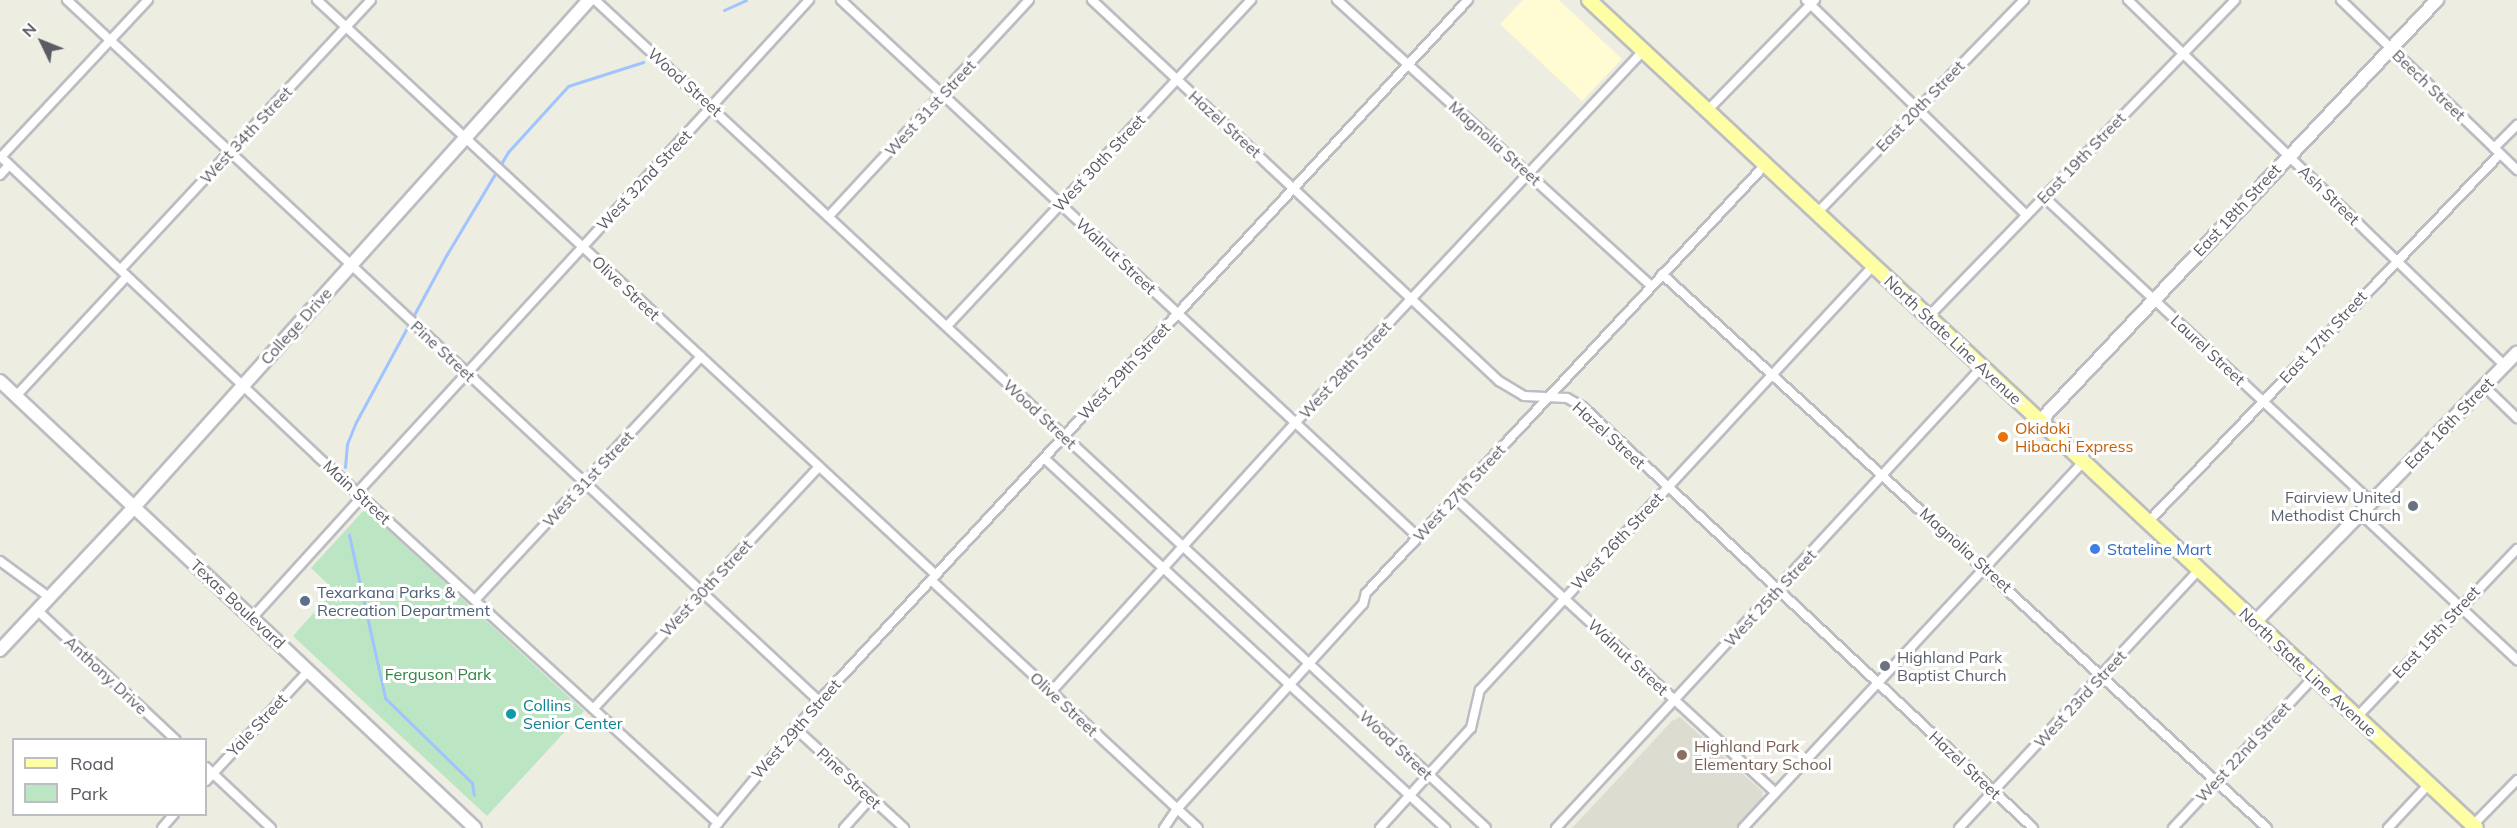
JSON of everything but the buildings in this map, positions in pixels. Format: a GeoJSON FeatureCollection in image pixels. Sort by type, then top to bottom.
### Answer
{"type":"FeatureCollection","features":[{"type":"Feature","properties":{"kind":"main road","name":"North State Line Avenue"},"geometry":{"type":"LineString","coordinates":[[1598,3],[1643,51],[2474,827]]}},
{"type":"Feature","properties":{"kind":"street","name":"Pine Street"},"geometry":{"type":"LineString","coordinates":[[68,0],[583,484],[703,591],[819,701]]}},
{"type":"Feature","properties":{"kind":"street"},"geometry":{"type":"LineString","coordinates":[[1,157],[147,0]]}},
{"type":"Feature","properties":{"kind":"street","name":"Olive Street"},"geometry":{"type":"LineString","coordinates":[[317,0],[819,467],[1051,692],[1198,828]]}},
{"type":"Feature","properties":{"kind":"street","name":"West 34th Street"},"geometry":{"type":"LineString","coordinates":[[16,396],[229,153],[370,0]]}},
{"type":"Feature","properties":{"kind":"street","name":"College Drive"},"geometry":{"type":"LineString","coordinates":[[0,650],[135,506],[589,0]]}},
{"type":"Feature","properties":{"kind":"street","name":"Wood Street"},"geometry":{"type":"LineString","coordinates":[[595,0],[712,106],[1064,437],[1486,828]]}},
{"type":"Feature","properties":{"kind":"street","name":"West 32nd Street"},"geometry":{"type":"LineString","coordinates":[[252,617],[466,373],[809,0]]}},
{"type":"Feature","properties":{"kind":"street","name":"Walnut Street"},"geometry":{"type":"LineString","coordinates":[[841,0],[1418,537]]}},
{"type":"Feature","properties":{"kind":"street","name":"West 31st Street"},"geometry":{"type":"LineString","coordinates":[[829,216],[1029,0]]}},
{"type":"Feature","properties":{"kind":"street","name":"Hazel Street"},"geometry":{"type":"LineString","coordinates":[[1092,0],[1499,381],[1524,396],[1567,398],[1583,407],[2033,828]]}},
{"type":"Feature","properties":{"kind":"street","name":"West 30th Street"},"geometry":{"type":"LineString","coordinates":[[947,326],[1251,0]]}},
{"type":"Feature","properties":{"kind":"street","name":"Magnolia Street"},"geometry":{"type":"LineString","coordinates":[[1337,0],[1651,286]]}},
{"type":"Feature","properties":{"kind":"street","name":"West 29th Street"},"geometry":{"type":"LineString","coordinates":[[716,826],[819,701],[1468,0]]}},
{"type":"Feature","properties":{"kind":"street","name":"Ash Street"},"geometry":{"type":"LineString","coordinates":[[2128,0],[2505,366]]}},
{"type":"Feature","properties":{"kind":"street","name":"East 19th Street"},"geometry":{"type":"LineString","coordinates":[[1928,316],[2235,0]]}},
{"type":"Feature","properties":{"kind":"street","name":"Beech Street"},"geometry":{"type":"LineString","coordinates":[[2341,0],[2517,171]]}},
{"type":"Feature","properties":{"kind":"street","name":"East 18th Street"},"geometry":{"type":"LineString","coordinates":[[2040,421],[2288,155],[2437,0]]}},
{"type":"Feature","properties":{"kind":"street"},"geometry":{"type":"LineString","coordinates":[[1707,111],[1811,1],[2026,215]]}},
{"type":"Feature","properties":{"kind":"street","name":"East 20th Street"},"geometry":{"type":"LineString","coordinates":[[1816,213],[2019,2]]}},
{"type":"Feature","properties":{"kind":"street","name":"West 28th Street"},"geometry":{"type":"LineString","coordinates":[[1051,692],[1166,568],[1296,422],[1643,51]]}},
{"type":"Feature","properties":{"kind":"street","name":"East 17th Street"},"geometry":{"type":"LineString","coordinates":[[2148,522],[2396,260],[2497,151],[2517,125]]}},
{"type":"Feature","properties":{"kind":"street","name":"Main Street"},"geometry":{"type":"LineString","coordinates":[[1,157],[359,495],[594,708],[716,826]]}},
{"type":"Feature","properties":{"kind":"street"},"geometry":{"type":"LineString","coordinates":[[0,175],[9,165]]}},
{"type":"Feature","properties":{"kind":"street","name":"West 27th Street"},"geometry":{"type":"LineString","coordinates":[[1164,828],[1177,809],[1308,664],[1418,537],[1765,165]]}},
{"type":"Feature","properties":{"kind":"street","name":"Laurel Street"},"geometry":{"type":"LineString","coordinates":[[2044,197],[2372,503]]}},
{"type":"Feature","properties":{"kind":"street","name":"West 26th Street"},"geometry":{"type":"LineString","coordinates":[[1380,828],[1471,728],[1480,690],[1873,266]]}},
{"type":"Feature","properties":{"kind":"street","name":"Magnolia Street"},"geometry":{"type":"LineString","coordinates":[[1662,274],[1985,567],[2267,828]]}},
{"type":"Feature","properties":{"kind":"street","name":"East 16th Street"},"geometry":{"type":"LineString","coordinates":[[2255,622],[2517,353]]}},
{"type":"Feature","properties":{"kind":"street","name":"West 31st Street"},"geometry":{"type":"LineString","coordinates":[[475,600],[701,357]]}},
{"type":"Feature","properties":{"kind":"street","name":"West 25th Street"},"geometry":{"type":"LineString","coordinates":[[1556,828],[1982,367]]}},
{"type":"Feature","properties":{"kind":"street","name":"Texas Boulevard"},"geometry":{"type":"LineString","coordinates":[[0,381],[475,828]]}},
{"type":"Feature","properties":{"kind":"street"},"geometry":{"type":"LineString","coordinates":[[2485,387],[2517,418]]}},
{"type":"Feature","properties":{"kind":"street","name":"Wood Street"},"geometry":{"type":"LineString","coordinates":[[1044,458],[1166,568],[1288,685],[1445,828]]}},
{"type":"Feature","properties":{"kind":"street"},"geometry":{"type":"LineString","coordinates":[[1746,827],[1774,792],[2083,462]]}},
{"type":"Feature","properties":{"kind":"street","name":"West 30th Street"},"geometry":{"type":"LineString","coordinates":[[594,708],[819,467]]}},
{"type":"Feature","properties":{"kind":"street","name":"Walnut Street"},"geometry":{"type":"LineString","coordinates":[[1455,498],[1774,792]]}},
{"type":"Feature","properties":{"kind":"street"},"geometry":{"type":"LineString","coordinates":[[2361,514],[2517,660]]}},
{"type":"Feature","properties":{"kind":"street","name":"East 15th Street"},"geometry":{"type":"LineString","coordinates":[[2356,717],[2517,549]]}},
{"type":"Feature","properties":{"kind":"street"},"geometry":{"type":"LineString","coordinates":[[0,561],[50,597]]}},
{"type":"Feature","properties":{"kind":"street","name":"West 23rd Street"},"geometry":{"type":"LineString","coordinates":[[1959,828],[2199,570]]}},
{"type":"Feature","properties":{"kind":"street","name":"Anthony Drive"},"geometry":{"type":"LineString","coordinates":[[37,610],[174,738]]}},
{"type":"Feature","properties":{"kind":"street","name":"Yale Street"},"geometry":{"type":"LineString","coordinates":[[209,770],[309,670]]}},
{"type":"Feature","properties":{"kind":"street","name":"West 22nd Street"},"geometry":{"type":"LineString","coordinates":[[2173,828],[2215,780],[2314,677]]}},
{"type":"Feature","properties":{"kind":"street","name":"Pine Street"},"geometry":{"type":"LineString","coordinates":[[795,728],[904,828]]}},
{"type":"Feature","properties":{"kind":"street"},"geometry":{"type":"LineString","coordinates":[[209,770],[270,828]]}},
{"type":"Feature","properties":{"kind":"street"},"geometry":{"type":"LineString","coordinates":[[2474,827],[2517,780]]}},
{"type":"Feature","properties":{"kind":"street"},"geometry":{"type":"LineString","coordinates":[[2388,828],[2429,784]]}},
{"type":"Feature","properties":{"kind":"street"},"geometry":{"type":"LineString","coordinates":[[844,828],[871,798]]}},
{"type":"Feature","properties":{"kind":"street"},"geometry":{"type":"LineString","coordinates":[[162,828],[172,816]]}},
{"type":"Feature","properties":{"kind":"shaded area"},"geometry":{"type":"Polygon","coordinates":[[[1523,0],[1559,0],[1622,59],[1582,101],[1500,24],[1523,0]]]}},
{"type":"Feature","properties":{"kind":"shaded area","name":"Highland Park Elementary School"},"geometry":{"type":"Polygon","coordinates":[[[1680,717],[1763,792],[1760,803],[1737,828],[1572,828],[1672,721],[1680,717]]]}},
{"type":"Feature","properties":{"kind":"green space","name":"Ferguson Park"},"geometry":{"type":"Polygon","coordinates":[[[365,509],[584,711],[487,816],[293,636],[334,590],[311,568],[365,509]]]}},
{"type":"Feature","properties":{"kind":"waterway"},"geometry":{"type":"LineString","coordinates":[[724,10],[746,0]]}},
{"type":"Feature","properties":{"kind":"waterway"},"geometry":{"type":"LineString","coordinates":[[345,467],[347,444],[356,422],[447,254],[508,152],[568,86],[643,62]]}},
{"type":"Feature","properties":{"kind":"waterway"},"geometry":{"type":"LineString","coordinates":[[349,535],[385,698],[472,783],[474,795]]}},
{"type":"Feature","properties":{"kind":"place","name":"Okidoki Hibachi Express"},"geometry":{"type":"Point","coordinates":[2003,437]}},
{"type":"Feature","properties":{"kind":"place","name":"Fairview United Methodist Church"},"geometry":{"type":"Point","coordinates":[2413,506]}},
{"type":"Feature","properties":{"kind":"place","name":"Stateline Mart"},"geometry":{"type":"Point","coordinates":[2095,549]}},
{"type":"Feature","properties":{"kind":"place","name":"Texarkana Parks & Recreation Department"},"geometry":{"type":"Point","coordinates":[305,601]}},
{"type":"Feature","properties":{"kind":"place","name":"Highland Park Baptist Church"},"geometry":{"type":"Point","coordinates":[1885,666]}},
{"type":"Feature","properties":{"kind":"place","name":"Collins Senior Center"},"geometry":{"type":"Point","coordinates":[511,714]}},
{"type":"Feature","properties":{"kind":"place","name":"Highland Park Elementary School"},"geometry":{"type":"Point","coordinates":[1682,755]}}]}
